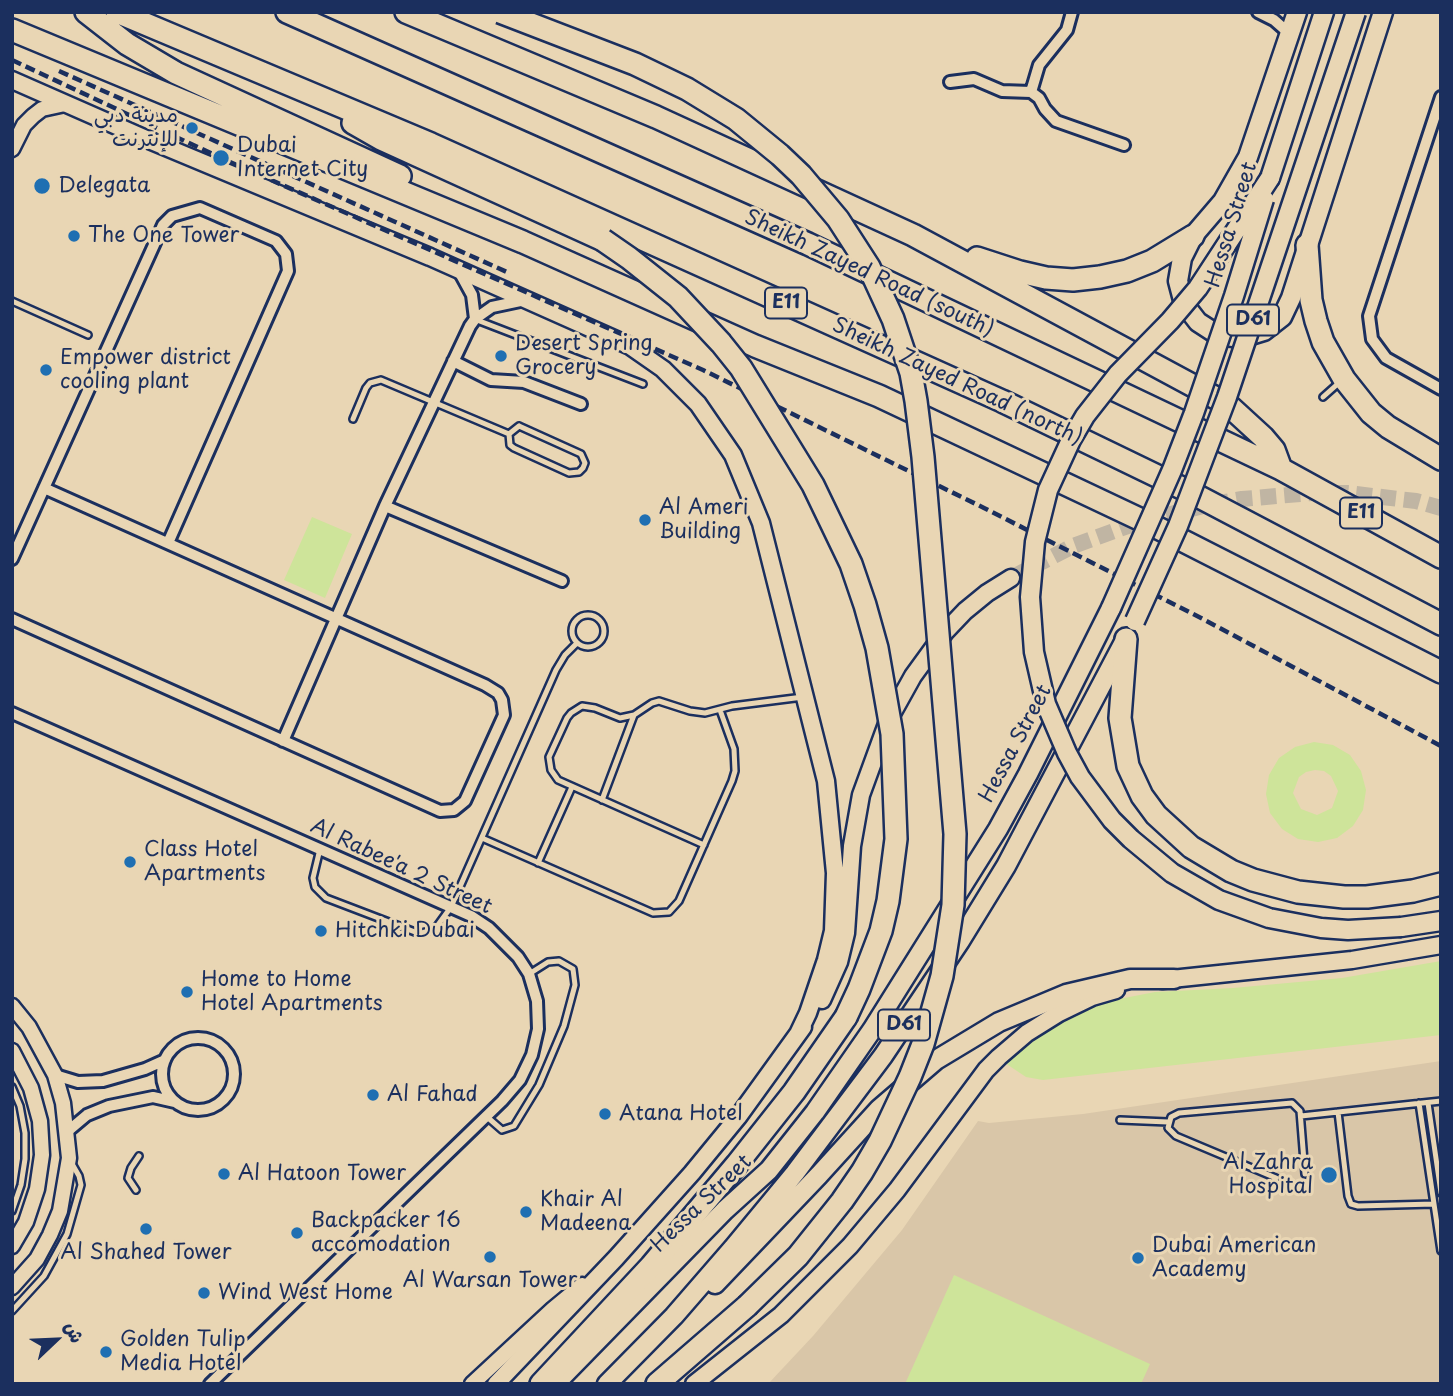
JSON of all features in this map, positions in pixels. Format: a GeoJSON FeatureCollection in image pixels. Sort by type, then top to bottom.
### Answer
{"type":"FeatureCollection","features":[{"type":"Feature","properties":{"kind":"highway"},"geometry":{"type":"LineString","coordinates":[[86,12],[127,44],[176,73],[447,199],[523,242]]}},
{"type":"Feature","properties":{"kind":"highway","name":"Sheikh Zayed Road (north)"},"geometry":{"type":"LineString","coordinates":[[117,12],[431,144],[1002,401],[1190,492],[1441,624]]}},
{"type":"Feature","properties":{"kind":"highway","name":"Sheikh Zayed Road (south)"},"geometry":{"type":"LineString","coordinates":[[287,12],[808,244],[1282,469],[1441,557]]}},
{"type":"Feature","properties":{"kind":"highway"},"geometry":{"type":"LineString","coordinates":[[406,12],[644,112],[912,235],[1227,404],[1264,437],[1274,450],[1282,469]]}},
{"type":"Feature","properties":{"kind":"highway"},"geometry":{"type":"LineString","coordinates":[[499,12],[635,64],[687,89],[736,119],[780,155],[838,219],[869,267],[897,328],[911,373],[916,401],[954,822],[953,905],[942,976],[930,1021],[910,1077],[880,1141],[842,1201],[797,1256],[747,1306],[657,1384]]}},
{"type":"Feature","properties":{"kind":"highway"},"geometry":{"type":"LineString","coordinates":[[12,30],[523,242],[755,346],[879,396],[1064,482],[1441,672]]}},
{"type":"Feature","properties":{"kind":"highway"},"geometry":{"type":"LineString","coordinates":[[318,97],[348,120],[380,139],[603,240],[678,297],[721,343],[741,368],[813,485],[846,554],[866,606],[877,648],[892,734],[896,839],[888,901],[881,931],[846,1017],[794,1092],[737,1164],[651,1266],[541,1384]]}},
{"type":"Feature","properties":{"kind":"highway"},"geometry":{"type":"LineString","coordinates":[[912,235],[1020,272],[1073,280],[1127,271],[1152,261],[1193,236]]}},
{"type":"Feature","properties":{"kind":"highway"},"geometry":{"type":"LineString","coordinates":[[1307,245],[1311,300],[1316,321],[1332,361],[1357,397],[1388,427],[1441,459]]}},
{"type":"Feature","properties":{"kind":"highway"},"geometry":{"type":"LineString","coordinates":[[1243,571],[1307,614],[1441,687]]}},
{"type":"Feature","properties":{"kind":"highway"},"geometry":{"type":"LineString","coordinates":[[1130,630],[1120,718],[1128,766],[1142,796],[1156,815],[1191,847],[1231,871],[1298,892],[1367,897],[1441,884]]}},
{"type":"Feature","properties":{"kind":"main road"},"geometry":{"type":"LineString","coordinates":[[1297,12],[1248,157],[1237,180],[1193,236],[1182,258],[1178,281],[1184,304],[1198,323],[1218,335],[1241,338],[1264,331],[1282,317],[1291,298],[1383,12]]}},
{"type":"Feature","properties":{"kind":"main road","name":"Hessa Street"},"geometry":{"type":"LineString","coordinates":[[555,1384],[726,1210],[769,1170],[815,1112],[872,1030],[998,829],[1111,608],[1172,470],[1234,296],[1324,12]]}},
{"type":"Feature","properties":{"kind":"main road","name":"D61"},"geometry":{"type":"LineString","coordinates":[[607,1384],[674,1316],[795,1173],[883,1056],[1006,866],[1130,630],[1178,526],[1222,409],[1356,12]]}},
{"type":"Feature","properties":{"kind":"main road"},"geometry":{"type":"LineString","coordinates":[[12,80],[589,327],[645,356],[681,386],[713,424],[733,455],[761,523],[820,750],[831,811],[835,902],[833,931],[808,1013],[798,1034]]}},
{"type":"Feature","properties":{"kind":"main road"},"geometry":{"type":"LineString","coordinates":[[1270,178],[1198,288],[1100,394],[1070,440],[1048,490],[1035,542],[1030,597],[1034,652],[1051,716],[1080,777],[1112,820],[1172,873],[1219,900],[1269,918],[1321,928],[1348,930],[1401,927],[1441,921]]}},
{"type":"Feature","properties":{"kind":"main road"},"geometry":{"type":"LineString","coordinates":[[496,1384],[616,1258],[707,1154],[824,996],[839,962],[846,933],[856,821],[869,770],[888,722],[913,676],[945,632],[965,611],[1011,578]]}},
{"type":"Feature","properties":{"kind":"main road"},"geometry":{"type":"LineString","coordinates":[[694,1384],[781,1315],[842,1255],[914,1168],[986,1070],[1013,1044],[1043,1022],[1093,997],[1128,986],[1352,960],[1441,946]]}},
{"type":"Feature","properties":{"kind":"main road"},"geometry":{"type":"LineString","coordinates":[[674,1316],[710,1289],[742,1257],[879,1109],[916,1075],[946,1053],[999,1022],[1066,994],[1130,979],[1174,979]]}},
{"type":"Feature","properties":{"kind":"street"},"geometry":{"type":"LineString","coordinates":[[1031,92],[1039,65],[1067,30],[1073,12]]}},
{"type":"Feature","properties":{"kind":"street"},"geometry":{"type":"LineString","coordinates":[[1258,12],[1274,20],[1290,34]]}},
{"type":"Feature","properties":{"kind":"street"},"geometry":{"type":"LineString","coordinates":[[950,82],[974,79],[1002,91],[1031,92],[1039,98],[1056,121],[1124,145]]}},
{"type":"Feature","properties":{"kind":"street"},"geometry":{"type":"LineString","coordinates":[[1441,97],[1369,316],[1373,339],[1386,358],[1441,389]]}},
{"type":"Feature","properties":{"kind":"street"},"geometry":{"type":"LineString","coordinates":[[12,149],[24,125],[33,116],[43,109],[65,104]]}},
{"type":"Feature","properties":{"kind":"street"},"geometry":{"type":"LineString","coordinates":[[12,559],[167,219],[200,208],[276,241],[286,254],[288,262],[286,279],[168,543]]}},
{"type":"Feature","properties":{"kind":"street"},"geometry":{"type":"LineString","coordinates":[[283,741],[385,506],[472,322],[472,295],[466,280],[455,268]]}},
{"type":"Feature","properties":{"kind":"street"},"geometry":{"type":"LineString","coordinates":[[472,322],[503,303],[527,300]]}},
{"type":"Feature","properties":{"kind":"street"},"geometry":{"type":"LineString","coordinates":[[453,361],[491,380],[524,382],[581,404]]}},
{"type":"Feature","properties":{"kind":"street"},"geometry":{"type":"LineString","coordinates":[[12,619],[434,808],[447,811],[465,801],[502,722],[502,700],[492,689],[44,488]]}},
{"type":"Feature","properties":{"kind":"street"},"geometry":{"type":"LineString","coordinates":[[385,506],[562,581]]}},
{"type":"Feature","properties":{"kind":"street","name":"Al Rabee'a 2 Street"},"geometry":{"type":"LineString","coordinates":[[12,713],[451,907],[489,928],[511,949],[528,974],[537,1001],[538,1029],[532,1055],[520,1080],[210,1384]]}},
{"type":"Feature","properties":{"kind":"street"},"geometry":{"type":"LineString","coordinates":[[12,1006],[29,1027],[55,1075],[68,1131],[69,1158],[60,1211],[50,1235],[37,1259],[12,1287]]}},
{"type":"Feature","properties":{"kind":"street"},"geometry":{"type":"LineString","coordinates":[[68,1131],[87,1115],[109,1106],[153,1097],[175,1102],[191,1110],[201,1111],[217,1105],[230,1092],[233,1083],[233,1067],[227,1052],[220,1045],[203,1038],[182,1042],[173,1048],[165,1060],[162,1078],[169,1096],[175,1102]]}},
{"type":"Feature","properties":{"kind":"street"},"geometry":{"type":"LineString","coordinates":[[12,1051],[31,1088],[40,1121],[42,1155],[37,1189],[26,1222],[12,1246]]}},
{"type":"Feature","properties":{"kind":"street"},"geometry":{"type":"LineString","coordinates":[[55,1075],[78,1082],[103,1081],[145,1069],[165,1060]]}},
{"type":"Feature","properties":{"kind":"street"},"geometry":{"type":"LineString","coordinates":[[472,1384],[553,1309],[616,1258]]}},
{"type":"Feature","properties":{"kind":"lane"},"geometry":{"type":"LineString","coordinates":[[12,301],[88,335]]}},
{"type":"Feature","properties":{"kind":"lane"},"geometry":{"type":"LineString","coordinates":[[472,322],[643,384]]}},
{"type":"Feature","properties":{"kind":"lane"},"geometry":{"type":"LineString","coordinates":[[1323,397],[1344,379]]}},
{"type":"Feature","properties":{"kind":"lane"},"geometry":{"type":"LineString","coordinates":[[353,419],[366,388],[375,381],[386,382],[509,434]]}},
{"type":"Feature","properties":{"kind":"lane"},"geometry":{"type":"LineString","coordinates":[[523,427],[566,446],[581,454],[585,463],[583,468],[579,472],[569,473],[514,448],[510,444],[509,434],[514,428],[523,427]]}},
{"type":"Feature","properties":{"kind":"lane"},"geometry":{"type":"LineString","coordinates":[[587,615],[598,619],[604,630],[599,642],[589,647],[578,643],[572,632],[576,621],[587,615]]}},
{"type":"Feature","properties":{"kind":"lane"},"geometry":{"type":"LineString","coordinates":[[320,849],[313,878],[314,887],[326,898],[422,933],[435,929],[451,907],[556,670],[565,655],[578,643]]}},
{"type":"Feature","properties":{"kind":"lane"},"geometry":{"type":"LineString","coordinates":[[704,845],[558,780],[549,763],[551,751],[571,713],[582,706],[589,706],[620,718],[634,715],[659,701],[698,712],[806,696]]}},
{"type":"Feature","properties":{"kind":"lane"},"geometry":{"type":"LineString","coordinates":[[482,838],[661,914],[669,912],[675,908],[728,791],[734,771],[734,749],[720,710]]}},
{"type":"Feature","properties":{"kind":"lane"},"geometry":{"type":"LineString","coordinates":[[602,800],[634,715]]}},
{"type":"Feature","properties":{"kind":"lane"},"geometry":{"type":"LineString","coordinates":[[538,863],[572,788]]}},
{"type":"Feature","properties":{"kind":"lane"},"geometry":{"type":"LineString","coordinates":[[486,1116],[502,1130],[514,1126],[540,1085],[564,1026],[575,985],[573,969],[559,961],[548,962],[528,974]]}},
{"type":"Feature","properties":{"kind":"lane"},"geometry":{"type":"LineString","coordinates":[[12,1087],[26,1133],[21,1185],[12,1212]]}},
{"type":"Feature","properties":{"kind":"lane"},"geometry":{"type":"LineString","coordinates":[[1301,1116],[1441,1101]]}},
{"type":"Feature","properties":{"kind":"lane"},"geometry":{"type":"LineString","coordinates":[[1427,1102],[1441,1193]]}},
{"type":"Feature","properties":{"kind":"lane"},"geometry":{"type":"LineString","coordinates":[[1276,1178],[1176,1136],[1171,1133],[1168,1122],[1179,1113],[1286,1103],[1297,1106],[1301,1116],[1305,1174]]}},
{"type":"Feature","properties":{"kind":"lane"},"geometry":{"type":"LineString","coordinates":[[1419,1103],[1441,1251]]}},
{"type":"Feature","properties":{"kind":"lane"},"geometry":{"type":"LineString","coordinates":[[1338,1112],[1351,1203],[1358,1206],[1434,1203]]}},
{"type":"Feature","properties":{"kind":"lane"},"geometry":{"type":"LineString","coordinates":[[1120,1120],[1168,1122]]}},
{"type":"Feature","properties":{"kind":"lane"},"geometry":{"type":"LineString","coordinates":[[136,1190],[128,1178],[139,1156]]}},
{"type":"Feature","properties":{"kind":"lane"},"geometry":{"type":"LineString","coordinates":[[12,1311],[44,1276],[67,1234],[81,1185],[69,1158]]}},
{"type":"Feature","properties":{"kind":"shaded area","name":"Dubai American Academy"},"geometry":{"type":"Polygon","coordinates":[[[1441,1061],[1441,1384],[768,1384],[813,1336],[902,1230],[978,1121],[989,1123],[1083,1114],[1441,1061]]]}},
{"type":"Feature","properties":{"kind":"green space"},"geometry":{"type":"Polygon","coordinates":[[[312,517],[352,534],[325,598],[284,580],[312,517]]]}},
{"type":"Feature","properties":{"kind":"green space"},"geometry":{"type":"Polygon","coordinates":[[[1314,742],[1333,745],[1350,755],[1361,771],[1366,790],[1363,810],[1353,826],[1337,838],[1318,842],[1298,839],[1282,829],[1270,813],[1266,794],[1269,775],[1279,758],[1295,747],[1314,742]],[[1324,771],[1306,772],[1299,777],[1293,793],[1301,809],[1317,815],[1332,808],[1338,791],[1331,776],[1324,771]]]}},
{"type":"Feature","properties":{"kind":"green space"},"geometry":{"type":"Polygon","coordinates":[[[1441,961],[1441,1035],[1043,1080],[1026,1077],[1005,1063],[1055,1025],[1094,1006],[1114,1000],[1155,992],[1342,978],[1441,961]]]}},
{"type":"Feature","properties":{"kind":"green space"},"geometry":{"type":"Polygon","coordinates":[[[954,1275],[1150,1364],[1141,1384],[905,1384],[954,1275]]]}},
{"type":"Feature","properties":{"kind":"tunnel"},"geometry":{"type":"LineString","coordinates":[[1011,578],[1073,546],[1139,522],[1242,499],[1347,493],[1416,501],[1441,508]]}},
{"type":"Feature","properties":{"kind":"railway"},"geometry":{"type":"LineString","coordinates":[[12,60],[221,158],[703,370],[1201,618],[1441,746]]}},
{"type":"Feature","properties":{"kind":"railway"},"geometry":{"type":"LineString","coordinates":[[59,71],[509,273]]}},
{"type":"Feature","properties":{"kind":"place","name":"مدينة دبي للإنترنت"},"geometry":{"type":"Point","coordinates":[192,128]}},
{"type":"Feature","properties":{"kind":"place","name":"Dubai Internet City"},"geometry":{"type":"Point","coordinates":[221,158]}},
{"type":"Feature","properties":{"kind":"place","name":"Delegata"},"geometry":{"type":"Point","coordinates":[42,186]}},
{"type":"Feature","properties":{"kind":"place","name":"The One Tower"},"geometry":{"type":"Point","coordinates":[74,236]}},
{"type":"Feature","properties":{"kind":"place","name":"Desert Spring Grocery"},"geometry":{"type":"Point","coordinates":[501,356]}},
{"type":"Feature","properties":{"kind":"place","name":"Empower district cooling plant"},"geometry":{"type":"Point","coordinates":[46,370]}},
{"type":"Feature","properties":{"kind":"place","name":"Al Ameri Building"},"geometry":{"type":"Point","coordinates":[645,520]}},
{"type":"Feature","properties":{"kind":"place","name":"Class Hotel Apartments"},"geometry":{"type":"Point","coordinates":[130,862]}},
{"type":"Feature","properties":{"kind":"place","name":"Hitchki Dubai"},"geometry":{"type":"Point","coordinates":[321,931]}},
{"type":"Feature","properties":{"kind":"place","name":"Home to Home Hotel Apartments"},"geometry":{"type":"Point","coordinates":[187,992]}},
{"type":"Feature","properties":{"kind":"place","name":"Al Fahad"},"geometry":{"type":"Point","coordinates":[373,1095]}},
{"type":"Feature","properties":{"kind":"place","name":"Atana Hotel"},"geometry":{"type":"Point","coordinates":[605,1114]}},
{"type":"Feature","properties":{"kind":"place","name":"Al Hatoon Tower"},"geometry":{"type":"Point","coordinates":[224,1174]}},
{"type":"Feature","properties":{"kind":"place","name":"Al Zahra Hospital"},"geometry":{"type":"Point","coordinates":[1329,1175]}},
{"type":"Feature","properties":{"kind":"place","name":"Khair Al Madeena"},"geometry":{"type":"Point","coordinates":[526,1212]}},
{"type":"Feature","properties":{"kind":"place","name":"Al Shahed Tower"},"geometry":{"type":"Point","coordinates":[146,1229]}},
{"type":"Feature","properties":{"kind":"place","name":"Backpacker 16 accomodation"},"geometry":{"type":"Point","coordinates":[297,1233]}},
{"type":"Feature","properties":{"kind":"place","name":"Al Warsan Tower"},"geometry":{"type":"Point","coordinates":[490,1257]}},
{"type":"Feature","properties":{"kind":"place","name":"Dubai American Academy"},"geometry":{"type":"Point","coordinates":[1138,1258]}},
{"type":"Feature","properties":{"kind":"place","name":"Wind West Home"},"geometry":{"type":"Point","coordinates":[204,1293]}},
{"type":"Feature","properties":{"kind":"place","name":"Golden Tulip Media Hotel"},"geometry":{"type":"Point","coordinates":[106,1352]}}]}
